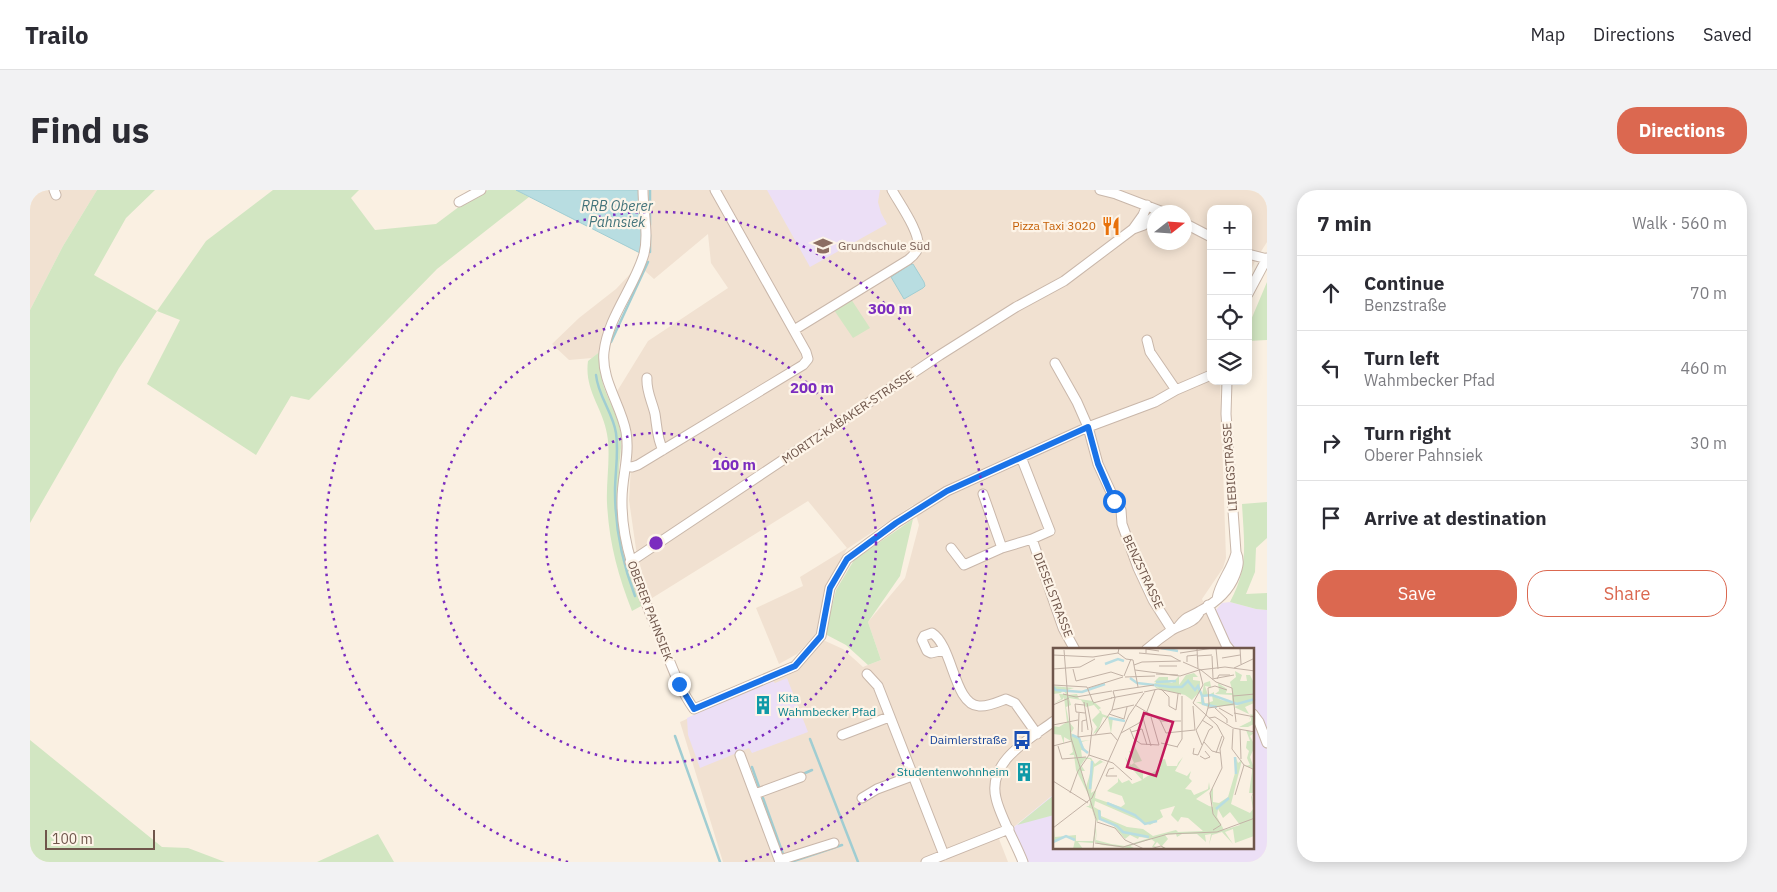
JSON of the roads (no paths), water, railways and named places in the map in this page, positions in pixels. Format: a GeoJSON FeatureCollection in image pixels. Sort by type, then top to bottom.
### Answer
{"type":"FeatureCollection","features":[{"type":"Feature","properties":{"kind":"street"},"geometry":{"type":"LineString","coordinates":[[459,202],[481,190]]}},
{"type":"Feature","properties":{"kind":"street","name":"OBERER PAHNSIEK"},"geometry":{"type":"LineString","coordinates":[[643,190],[646,235],[644,254],[610,328],[604,353],[607,378],[621,413],[626,434],[626,466],[622,499],[630,562],[640,592],[679,684],[694,709],[795,666],[821,636],[830,588],[847,559],[896,523],[947,491],[1021,457]]}},
{"type":"Feature","properties":{"kind":"street"},"geometry":{"type":"LineString","coordinates":[[626,466],[628,468],[636,466],[808,360],[806,352],[794,330],[715,190]]}},
{"type":"Feature","properties":{"kind":"street"},"geometry":{"type":"LineString","coordinates":[[794,330],[914,255],[918,247],[916,234],[892,190]]}},
{"type":"Feature","properties":{"kind":"street"},"geometry":{"type":"LineString","coordinates":[[1100,190],[1146,205]]}},
{"type":"Feature","properties":{"kind":"street","name":"MORITZ-KABAKER-STRASSE"},"geometry":{"type":"LineString","coordinates":[[1133,229],[1146,205]]}},
{"type":"Feature","properties":{"kind":"street","name":"MORITZ-KABAKER-STRASSE"},"geometry":{"type":"LineString","coordinates":[[630,562],[940,355],[1016,306],[1064,281],[1133,229],[1147,222]]}},
{"type":"Feature","properties":{"kind":"street"},"geometry":{"type":"LineString","coordinates":[[1192,227],[1207,234]]}},
{"type":"Feature","properties":{"kind":"street"},"geometry":{"type":"LineString","coordinates":[[1252,255],[1267,259],[1252,287]]}},
{"type":"Feature","properties":{"kind":"street"},"geometry":{"type":"LineString","coordinates":[[1033,307],[1041,293]]}},
{"type":"Feature","properties":{"kind":"street"},"geometry":{"type":"LineString","coordinates":[[1016,306],[1022,314]]}},
{"type":"Feature","properties":{"kind":"street"},"geometry":{"type":"LineString","coordinates":[[1147,340],[1150,352],[1176,390]]}},
{"type":"Feature","properties":{"kind":"street","name":"BENZSTRASSE"},"geometry":{"type":"LineString","coordinates":[[1055,363],[1077,402],[1088,427],[1098,464],[1114,501],[1121,510],[1122,524],[1138,568],[1153,600],[1175,629]]}},
{"type":"Feature","properties":{"kind":"street"},"geometry":{"type":"LineString","coordinates":[[1021,457],[1088,427],[1155,402],[1176,390],[1207,377]]}},
{"type":"Feature","properties":{"kind":"street"},"geometry":{"type":"LineString","coordinates":[[647,378],[647,388],[663,450]]}},
{"type":"Feature","properties":{"kind":"street","name":"LIEBIGSTRASSE"},"geometry":{"type":"LineString","coordinates":[[1149,648],[1175,629],[1188,624],[1196,618],[1199,612],[1217,599],[1218,592],[1230,577],[1236,552],[1226,414],[1227,385]]}},
{"type":"Feature","properties":{"kind":"street","name":"DIESELSTRASSE"},"geometry":{"type":"LineString","coordinates":[[952,548],[964,565],[1002,548],[1032,539],[1050,531],[1021,457]]}},
{"type":"Feature","properties":{"kind":"street"},"geometry":{"type":"LineString","coordinates":[[982,494],[1002,548]]}},
{"type":"Feature","properties":{"kind":"street","name":"DIESELSTRASSE"},"geometry":{"type":"LineString","coordinates":[[1032,539],[1063,628],[1074,648]]}},
{"type":"Feature","properties":{"kind":"street"},"geometry":{"type":"LineString","coordinates":[[1208,605],[1228,648]]}},
{"type":"Feature","properties":{"kind":"street"},"geometry":{"type":"LineString","coordinates":[[944,650],[966,700],[978,706],[986,706],[1006,699],[1015,703],[1037,734]]}},
{"type":"Feature","properties":{"kind":"street"},"geometry":{"type":"LineString","coordinates":[[867,674],[878,686],[944,855]]}},
{"type":"Feature","properties":{"kind":"street"},"geometry":{"type":"LineString","coordinates":[[1254,715],[1259,722],[1267,742]]}},
{"type":"Feature","properties":{"kind":"street"},"geometry":{"type":"LineString","coordinates":[[842,735],[889,718]]}},
{"type":"Feature","properties":{"kind":"street"},"geometry":{"type":"LineString","coordinates":[[1024,862],[996,798],[996,776],[1006,759],[1013,752],[1053,722]]}},
{"type":"Feature","properties":{"kind":"street"},"geometry":{"type":"LineString","coordinates":[[740,755],[780,861],[834,844]]}},
{"type":"Feature","properties":{"kind":"street"},"geometry":{"type":"LineString","coordinates":[[862,798],[876,789],[912,776]]}},
{"type":"Feature","properties":{"kind":"street"},"geometry":{"type":"LineString","coordinates":[[756,794],[801,777]]}},
{"type":"Feature","properties":{"kind":"street"},"geometry":{"type":"LineString","coordinates":[[926,862],[1009,828]]}},
{"type":"Feature","properties":{"kind":"water","name":"RRB Oberer Pahnsiek"},"geometry":{"type":"Polygon","coordinates":[[[516,190],[639,190],[643,238],[640,253],[516,190]]]}},
{"type":"Feature","properties":{"kind":"water"},"geometry":{"type":"Polygon","coordinates":[[[913,264],[925,286],[904,299],[891,277],[913,264]]]}},
{"type":"Feature","properties":{"kind":"waterway"},"geometry":{"type":"LineString","coordinates":[[650,190],[650,225]]}},
{"type":"Feature","properties":{"kind":"waterway"},"geometry":{"type":"LineString","coordinates":[[650,235],[650,252]]}},
{"type":"Feature","properties":{"kind":"waterway"},"geometry":{"type":"LineString","coordinates":[[611,342],[648,262]]}},
{"type":"Feature","properties":{"kind":"waterway"},"geometry":{"type":"LineString","coordinates":[[596,375],[597,383],[612,418],[616,433],[616,518],[623,558],[635,596]]}},
{"type":"Feature","properties":{"kind":"waterway"},"geometry":{"type":"LineString","coordinates":[[675,736],[720,862]]}},
{"type":"Feature","properties":{"kind":"waterway"},"geometry":{"type":"LineString","coordinates":[[810,739],[858,862]]}},
{"type":"Feature","properties":{"kind":"waterway"},"geometry":{"type":"LineString","coordinates":[[752,767],[759,787]]}},
{"type":"Feature","properties":{"kind":"waterway"},"geometry":{"type":"LineString","coordinates":[[803,774],[812,770]]}},
{"type":"Feature","properties":{"kind":"waterway"},"geometry":{"type":"LineString","coordinates":[[763,798],[783,854]]}},
{"type":"Feature","properties":{"kind":"waterway"},"geometry":{"type":"LineString","coordinates":[[791,862],[842,845]]}},
{"type":"Feature","properties":{"kind":"place","name":"Pizza Taxi 3020"},"geometry":{"type":"Point","coordinates":[1111,226]}},
{"type":"Feature","properties":{"kind":"place","name":"Grundschule Süd"},"geometry":{"type":"Point","coordinates":[823,246]}},
{"type":"Feature","properties":{"kind":"place","name":"Kita Wahmbecker Pfad"},"geometry":{"type":"Point","coordinates":[763,705]}},
{"type":"Feature","properties":{"kind":"place","name":"Daimlerstraße"},"geometry":{"type":"Point","coordinates":[1022,740]}},
{"type":"Feature","properties":{"kind":"place","name":"Studentenwohnheim"},"geometry":{"type":"Point","coordinates":[1024,772]}}]}
